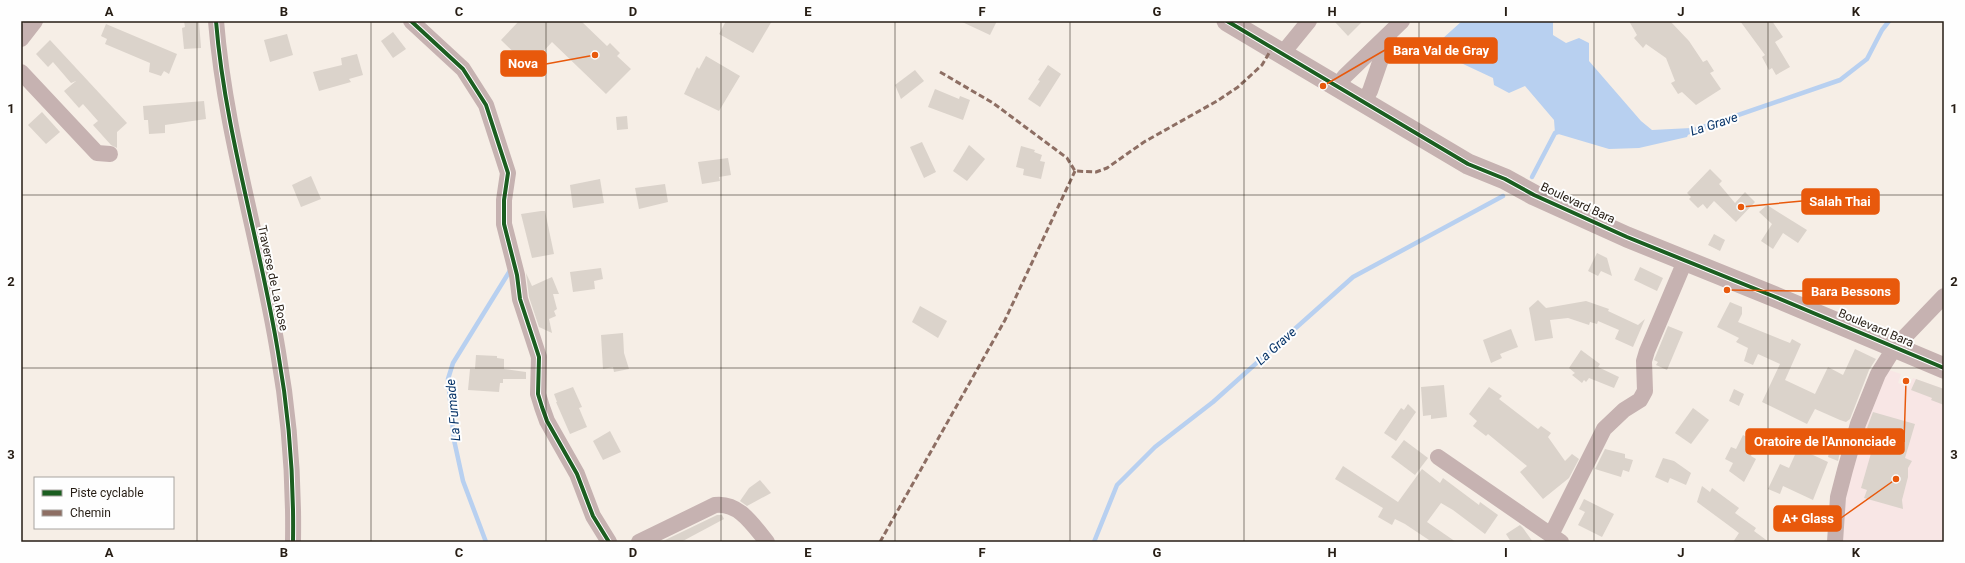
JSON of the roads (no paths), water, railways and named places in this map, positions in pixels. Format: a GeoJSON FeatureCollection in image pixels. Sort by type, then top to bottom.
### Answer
{"type":"FeatureCollection","features":[{"type":"Feature","properties":{"kind":"street"},"geometry":{"type":"LineString","coordinates":[[21,39],[35,21]]}},
{"type":"Feature","properties":{"kind":"street","name":"Traverse de La Rose"},"geometry":{"type":"LineString","coordinates":[[216,21],[225,98],[278,352],[293,493],[293,542]]}},
{"type":"Feature","properties":{"kind":"street"},"geometry":{"type":"LineString","coordinates":[[411,21],[463,68],[486,106],[508,172],[504,200],[504,224],[523,276],[520,299],[539,357],[538,394],[547,420],[577,474],[593,516],[609,542]]}},
{"type":"Feature","properties":{"kind":"street","name":"Boulevard Bara"},"geometry":{"type":"LineString","coordinates":[[1227,21],[1286,49],[1341,81],[1468,164],[1685,261],[1895,347],[1942,368]]}},
{"type":"Feature","properties":{"kind":"street","name":"Boulevard Bara"},"geometry":{"type":"LineString","coordinates":[[1251,21],[1286,49]]}},
{"type":"Feature","properties":{"kind":"street"},"geometry":{"type":"LineString","coordinates":[[1286,49],[1309,21]]}},
{"type":"Feature","properties":{"kind":"street"},"geometry":{"type":"LineString","coordinates":[[1341,81],[1402,21]]}},
{"type":"Feature","properties":{"kind":"street"},"geometry":{"type":"LineString","coordinates":[[1366,96],[1390,33]]}},
{"type":"Feature","properties":{"kind":"street"},"geometry":{"type":"LineString","coordinates":[[21,72],[97,153],[110,154]]}},
{"type":"Feature","properties":{"kind":"street"},"geometry":{"type":"LineString","coordinates":[[1438,457],[1556,539],[1604,429],[1624,410],[1640,400],[1645,391],[1644,361],[1647,351],[1685,261]]}},
{"type":"Feature","properties":{"kind":"street"},"geometry":{"type":"LineString","coordinates":[[1835,542],[1838,497],[1858,424],[1878,374],[1895,347],[1944,296]]}},
{"type":"Feature","properties":{"kind":"street"},"geometry":{"type":"LineString","coordinates":[[639,542],[715,505],[723,504],[730,506],[744,515],[767,542]]}},
{"type":"Feature","properties":{"kind":"water"},"geometry":{"type":"Polygon","coordinates":[[[1462,21],[1553,21],[1553,35],[1566,43],[1579,38],[1589,43],[1589,61],[1641,121],[1652,130],[1691,128],[1687,137],[1639,148],[1609,149],[1555,133],[1554,120],[1525,86],[1509,93],[1494,85],[1493,78],[1431,49],[1462,21]]]}},
{"type":"Feature","properties":{"kind":"waterway","name":"La Grave"},"geometry":{"type":"LineString","coordinates":[[1683,134],[1840,80],[1867,59],[1882,30],[1889,21]]}},
{"type":"Feature","properties":{"kind":"waterway","name":"La Grave"},"geometry":{"type":"LineString","coordinates":[[1532,177],[1555,133],[1561,131]]}},
{"type":"Feature","properties":{"kind":"waterway","name":"La Grave"},"geometry":{"type":"LineString","coordinates":[[1094,542],[1117,485],[1155,447],[1213,402],[1353,277],[1503,196]]}},
{"type":"Feature","properties":{"kind":"waterway","name":"La Fumade"},"geometry":{"type":"LineString","coordinates":[[486,542],[463,481],[454,440],[448,379],[453,363],[511,269]]}},
{"type":"Feature","properties":{"kind":"place","name":"Nova"},"geometry":{"type":"Point","coordinates":[595,55]}},
{"type":"Feature","properties":{"kind":"place","name":"Bara Val de Gray"},"geometry":{"type":"Point","coordinates":[1323,86]}},
{"type":"Feature","properties":{"kind":"place","name":"Salah Thai"},"geometry":{"type":"Point","coordinates":[1741,207]}},
{"type":"Feature","properties":{"kind":"place","name":"Bara Bessons"},"geometry":{"type":"Point","coordinates":[1727,290]}},
{"type":"Feature","properties":{"kind":"place","name":"Oratoire de l'Annonciade"},"geometry":{"type":"Point","coordinates":[1906,381]}},
{"type":"Feature","properties":{"kind":"place","name":"A+ Glass"},"geometry":{"type":"Point","coordinates":[1896,479]}}]}
